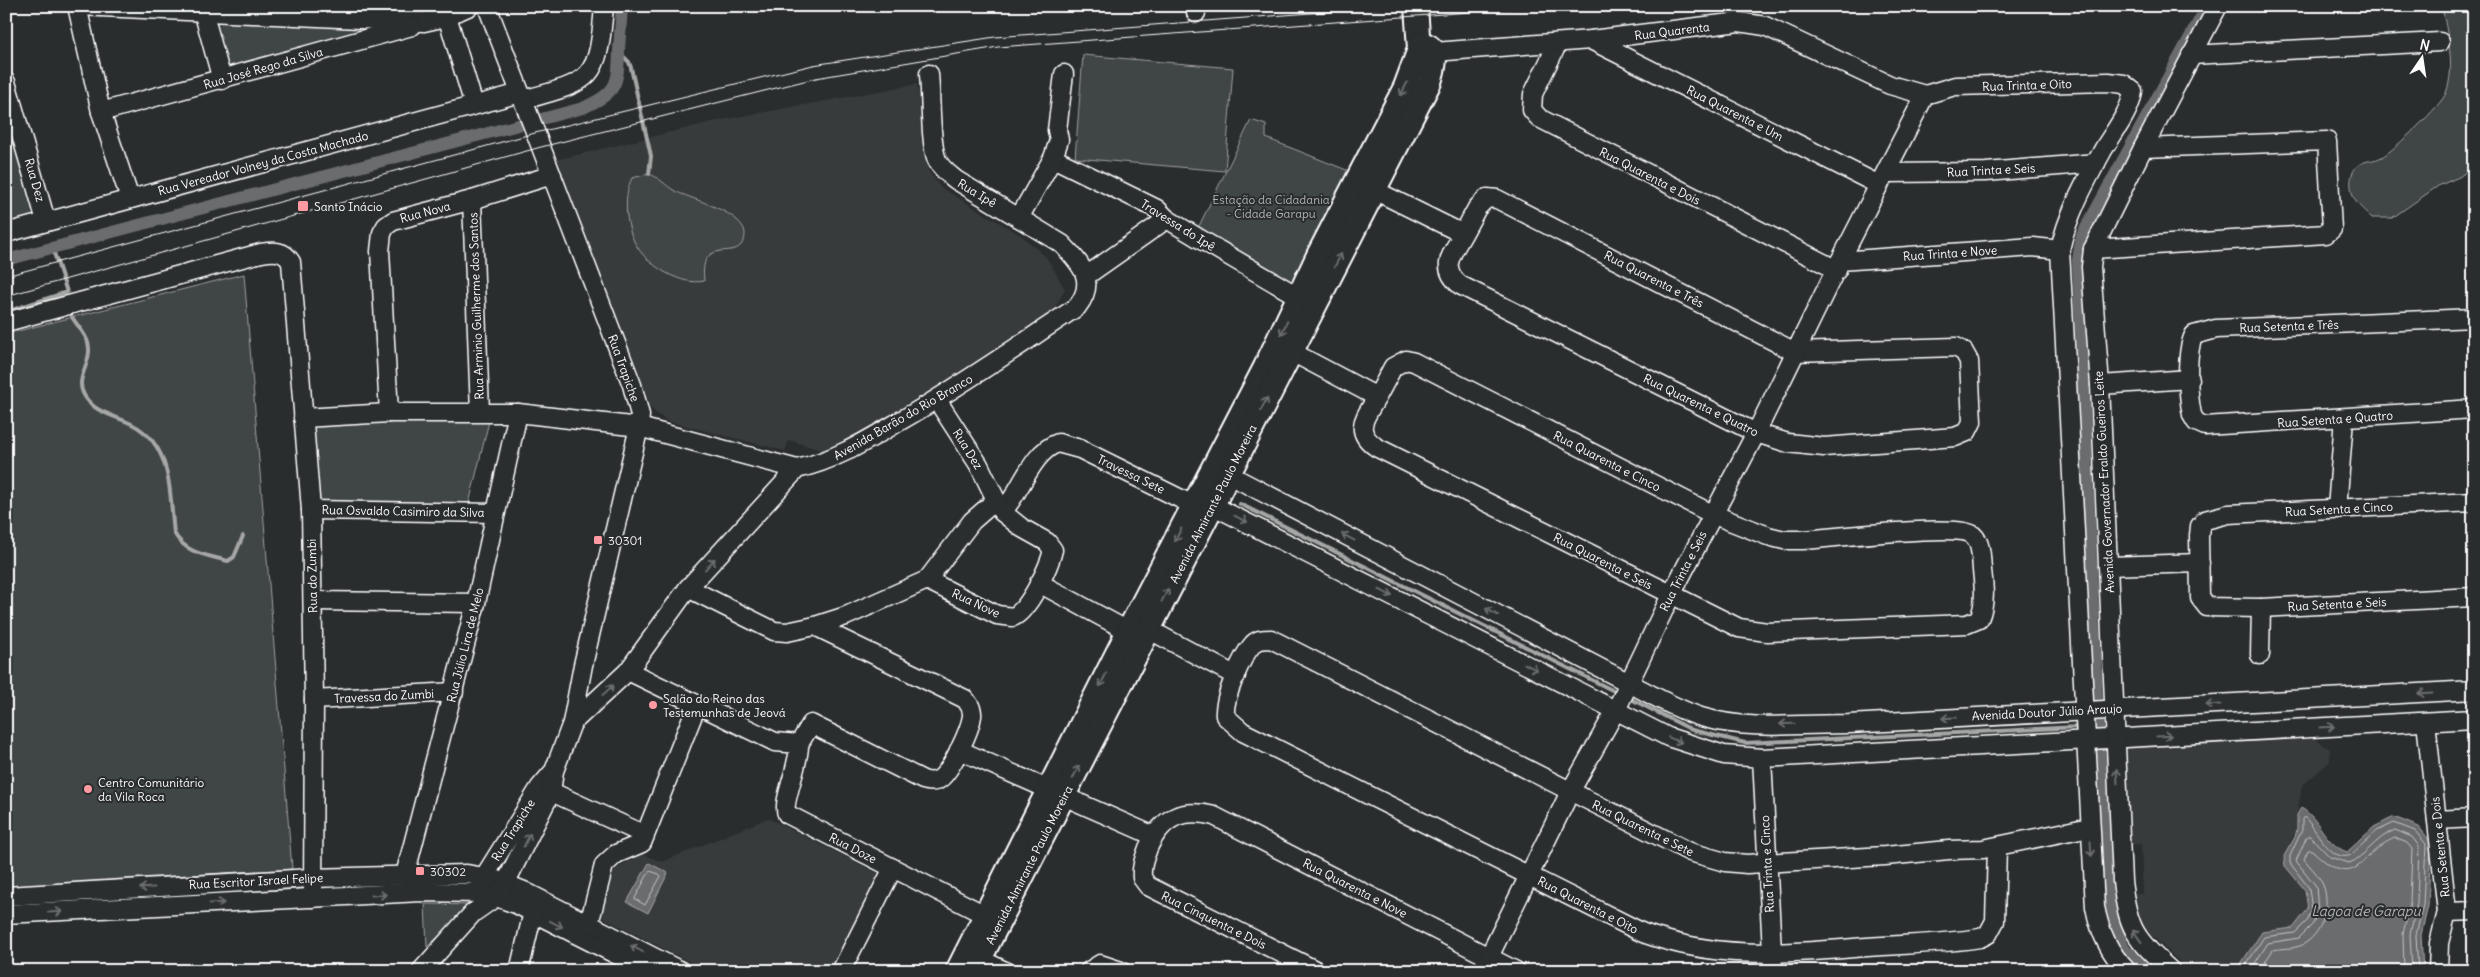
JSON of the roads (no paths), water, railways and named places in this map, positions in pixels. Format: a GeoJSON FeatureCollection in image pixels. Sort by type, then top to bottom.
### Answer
{"type":"FeatureCollection","features":[{"type":"Feature","properties":{"kind":"main road","name":"Avenida Almirante Paulo Moreira"},"geometry":{"type":"LineString","coordinates":[[1221,471],[1299,297],[1350,215],[1374,190],[1430,82],[1436,58],[1427,48],[1416,6]]}},
{"type":"Feature","properties":{"kind":"main road","name":"Avenida Almirante Paulo Moreira"},"geometry":{"type":"LineString","coordinates":[[977,965],[1055,793],[1201,502],[1290,351],[1416,59],[1427,48]]}},
{"type":"Feature","properties":{"kind":"main road","name":"Avenida Almirante Paulo Moreira"},"geometry":{"type":"LineString","coordinates":[[956,971],[985,915],[1055,793]]}},
{"type":"Feature","properties":{"kind":"street"},"geometry":{"type":"LineString","coordinates":[[130,200],[102,112],[78,6],[424,22]]}},
{"type":"Feature","properties":{"kind":"street","name":"Rua José Rego da Silva"},"geometry":{"type":"LineString","coordinates":[[102,112],[447,16],[470,6]]}},
{"type":"Feature","properties":{"kind":"street","name":"Rua Trapiche"},"geometry":{"type":"LineString","coordinates":[[487,6],[632,385],[640,415],[639,427],[583,665],[572,723],[554,771],[501,890]]}},
{"type":"Feature","properties":{"kind":"street","name":"Rua Vereador Volney da Costa Machado"},"geometry":{"type":"LineString","coordinates":[[6,233],[474,105],[526,107],[587,77],[597,59],[604,6]]}},
{"type":"Feature","properties":{"kind":"street","name":"Avenida Governador Eraldo Gueiros Leite"},"geometry":{"type":"LineString","coordinates":[[2171,971],[2147,949],[2132,930],[2125,906],[2122,881],[2100,385],[2092,286],[2093,250],[2143,148],[2218,6]]}},
{"type":"Feature","properties":{"kind":"street"},"geometry":{"type":"LineString","coordinates":[[203,11],[222,80]]}},
{"type":"Feature","properties":{"kind":"street"},"geometry":{"type":"LineString","coordinates":[[447,16],[474,105]]}},
{"type":"Feature","properties":{"kind":"street","name":"Rua Quarenta"},"geometry":{"type":"LineString","coordinates":[[1427,48],[1558,43],[1739,22],[1772,29],[1890,85],[1925,95]]}},
{"type":"Feature","properties":{"kind":"street","name":"Rua Quarenta e Um"},"geometry":{"type":"LineString","coordinates":[[1591,40],[1882,179]]}},
{"type":"Feature","properties":{"kind":"street"},"geometry":{"type":"LineString","coordinates":[[2191,55],[2440,42]]}},
{"type":"Feature","properties":{"kind":"street","name":"Rua Quarenta e Dois"},"geometry":{"type":"LineString","coordinates":[[1558,43],[1533,94],[1532,110],[1539,118],[1838,265]]}},
{"type":"Feature","properties":{"kind":"street","name":"Rua Ipê"},"geometry":{"type":"LineString","coordinates":[[929,74],[936,160],[943,170],[956,180],[1062,244],[1074,257],[1086,276]]}},
{"type":"Feature","properties":{"kind":"street"},"geometry":{"type":"LineString","coordinates":[[1019,218],[1053,158],[1059,140],[1057,130],[1064,74]]}},
{"type":"Feature","properties":{"kind":"street","name":"Rua Dez"},"geometry":{"type":"LineString","coordinates":[[6,82],[46,221]]}},
{"type":"Feature","properties":{"kind":"street","name":"Rua Trinta e Oito"},"geometry":{"type":"LineString","coordinates":[[1925,95],[1954,86],[2108,82],[2130,86],[2133,91],[2130,104],[2096,163]]}},
{"type":"Feature","properties":{"kind":"street","name":"Rua Trinta e Seis"},"geometry":{"type":"LineString","coordinates":[[1486,964],[1570,792],[1622,696],[1670,595],[1756,433],[1838,265],[1925,95]]}},
{"type":"Feature","properties":{"kind":"street"},"geometry":{"type":"LineString","coordinates":[[2093,250],[2326,234],[2332,229],[2327,142],[2143,148]]}},
{"type":"Feature","properties":{"kind":"street","name":"Travessa do Ipê"},"geometry":{"type":"LineString","coordinates":[[1053,158],[1157,209],[1167,219],[1299,297]]}},
{"type":"Feature","properties":{"kind":"street"},"geometry":{"type":"LineString","coordinates":[[2096,163],[2065,228],[2060,250],[2095,908],[2099,928],[2107,946],[2127,971]]}},
{"type":"Feature","properties":{"kind":"street","name":"Rua Trinta e Seis"},"geometry":{"type":"LineString","coordinates":[[1882,179],[2096,163]]}},
{"type":"Feature","properties":{"kind":"street","name":"Rua Nova"},"geometry":{"type":"LineString","coordinates":[[388,413],[380,251],[382,234],[386,226],[401,218],[472,200],[552,175]]}},
{"type":"Feature","properties":{"kind":"street"},"geometry":{"type":"LineString","coordinates":[[1374,190],[1463,234]]}},
{"type":"Feature","properties":{"kind":"street","name":"Rua Quarenta e Três"},"geometry":{"type":"LineString","coordinates":[[1463,234],[1481,202],[1487,198],[1497,199],[1795,352],[1934,346],[1956,347],[1964,352]]}},
{"type":"Feature","properties":{"kind":"street","name":"Rua Arminio Guilherme dos Santos"},"geometry":{"type":"LineString","coordinates":[[472,200],[480,412]]}},
{"type":"Feature","properties":{"kind":"street"},"geometry":{"type":"LineString","coordinates":[[1086,276],[1167,219]]}},
{"type":"Feature","properties":{"kind":"street","name":"Rua Quarenta e Quatro"},"geometry":{"type":"LineString","coordinates":[[1463,234],[1449,259],[1448,270],[1451,278],[1460,285],[1756,433],[1788,443],[1824,447],[1955,437],[1967,432],[1972,422],[1970,370],[1964,352]]}},
{"type":"Feature","properties":{"kind":"street","name":"Rua Trinta e Nove"},"geometry":{"type":"LineString","coordinates":[[1838,265],[2042,247],[2060,250]]}},
{"type":"Feature","properties":{"kind":"street","name":"Rua do Zumbi"},"geometry":{"type":"LineString","coordinates":[[6,322],[261,253],[280,252],[287,255],[292,269],[311,510],[314,700],[311,878],[313,898]]}},
{"type":"Feature","properties":{"kind":"street","name":"Avenida Barão do Rio Branco"},"geometry":{"type":"LineString","coordinates":[[572,723],[628,671],[688,588],[761,505],[797,469],[840,456],[937,400],[1077,307],[1084,298],[1088,286],[1086,276]]}},
{"type":"Feature","properties":{"kind":"street","name":"Rua Setenta e Três"},"geometry":{"type":"LineString","coordinates":[[2196,422],[2190,406],[2189,344],[2194,335],[2203,331],[2216,328],[2474,318]]}},
{"type":"Feature","properties":{"kind":"street"},"geometry":{"type":"LineString","coordinates":[[1290,351],[1377,397]]}},
{"type":"Feature","properties":{"kind":"street","name":"Rua Quarenta e Cinco"},"geometry":{"type":"LineString","coordinates":[[1377,397],[1393,367],[1406,360],[1414,362],[1712,514],[1768,536],[1784,540],[1943,530],[1961,531]]}},
{"type":"Feature","properties":{"kind":"street"},"geometry":{"type":"LineString","coordinates":[[2100,385],[2190,379]]}},
{"type":"Feature","properties":{"kind":"street","name":"Rua Quarenta e Seis"},"geometry":{"type":"LineString","coordinates":[[1377,397],[1361,431],[1366,440],[1376,447],[1723,621],[1752,631],[1967,624],[1979,619],[1983,610],[1984,593],[1979,541],[1971,533],[1961,531]]}},
{"type":"Feature","properties":{"kind":"street","name":"Rua Dez"},"geometry":{"type":"LineString","coordinates":[[937,400],[979,465],[998,507]]}},
{"type":"Feature","properties":{"kind":"street","name":"Rua Setenta e Quatro"},"geometry":{"type":"LineString","coordinates":[[2196,422],[2205,426],[2222,427],[2474,410]]}},
{"type":"Feature","properties":{"kind":"street","name":"Rua Arminio Guilherme dos Santos"},"geometry":{"type":"LineString","coordinates":[[303,418],[388,413],[518,413],[639,427],[797,469]]}},
{"type":"Feature","properties":{"kind":"street","name":"Rua Júlio Lira de Melo"},"geometry":{"type":"LineString","coordinates":[[405,875],[476,603],[518,413]]}},
{"type":"Feature","properties":{"kind":"street"},"geometry":{"type":"LineString","coordinates":[[2337,509],[2344,418]]}},
{"type":"Feature","properties":{"kind":"street","name":"Travessa Sete"},"geometry":{"type":"LineString","coordinates":[[998,507],[1015,497],[1030,468],[1048,448],[1058,443],[1068,444],[1201,502],[1622,696]]}},
{"type":"Feature","properties":{"kind":"street"},"geometry":{"type":"LineString","coordinates":[[1221,471],[1622,696],[1668,737],[1693,747],[1724,755],[1762,758],[2086,725],[2116,739],[2474,719]]}},
{"type":"Feature","properties":{"kind":"street","name":"Rua Setenta e Cinco"},"geometry":{"type":"LineString","coordinates":[[2200,563],[2200,526],[2204,520],[2228,514],[2474,502]]}},
{"type":"Feature","properties":{"kind":"street"},"geometry":{"type":"LineString","coordinates":[[688,588],[774,632],[787,632],[815,626],[846,616],[927,580],[972,521],[998,507],[1022,528],[1051,545],[1051,556],[1039,583],[1236,676]]}},
{"type":"Feature","properties":{"kind":"street","name":"Rua Osvaldo Casimiro da Silva"},"geometry":{"type":"LineString","coordinates":[[311,510],[495,513]]}},
{"type":"Feature","properties":{"kind":"street"},"geometry":{"type":"LineString","coordinates":[[2108,566],[2200,563]]}},
{"type":"Feature","properties":{"kind":"street","name":"Rua Setenta e Seis"},"geometry":{"type":"LineString","coordinates":[[2200,563],[2202,604],[2207,607],[2261,608],[2474,597]]}},
{"type":"Feature","properties":{"kind":"street","name":"Rua Nove"},"geometry":{"type":"LineString","coordinates":[[927,580],[997,615],[1013,617],[1024,608],[1039,583]]}},
{"type":"Feature","properties":{"kind":"street"},"geometry":{"type":"LineString","coordinates":[[313,601],[476,603]]}},
{"type":"Feature","properties":{"kind":"street"},"geometry":{"type":"LineString","coordinates":[[2260,655],[2261,608]]}},
{"type":"Feature","properties":{"kind":"street"},"geometry":{"type":"LineString","coordinates":[[628,671],[775,742],[799,744],[811,724],[929,782],[942,778],[959,750],[972,715],[972,708],[965,699],[815,626]]}},
{"type":"Feature","properties":{"kind":"street","name":"Rua Quarenta e Sete"},"geometry":{"type":"LineString","coordinates":[[1236,676],[1253,644],[1261,638],[1271,639],[1690,852],[1725,862],[1766,863],[1998,847],[2090,827]]}},
{"type":"Feature","properties":{"kind":"street","name":"Rua Quarenta e Oito"},"geometry":{"type":"LineString","coordinates":[[1236,676],[1224,708],[1224,716],[1243,732],[1642,933],[1669,942],[1772,962],[1980,938],[1988,934],[1993,928],[1996,914],[1998,847]]}},
{"type":"Feature","properties":{"kind":"street","name":"Avenida Doutor Júlio Araujo"},"geometry":{"type":"LineString","coordinates":[[1622,696],[1701,717],[1748,725],[2086,725],[2113,708],[2474,690]]}},
{"type":"Feature","properties":{"kind":"street","name":"Travessa do Zumbi"},"geometry":{"type":"LineString","coordinates":[[314,700],[454,692]]}},
{"type":"Feature","properties":{"kind":"street"},"geometry":{"type":"LineString","coordinates":[[589,924],[604,866],[616,854],[642,843],[697,705]]}},
{"type":"Feature","properties":{"kind":"street","name":"Rua Setenta e Dois"},"geometry":{"type":"LineString","coordinates":[[2426,722],[2447,912],[2439,943],[2438,971]]}},
{"type":"Feature","properties":{"kind":"street","name":"Rua Doze"},"geometry":{"type":"LineString","coordinates":[[799,744],[798,763],[784,804],[787,814],[985,915]]}},
{"type":"Feature","properties":{"kind":"street"},"geometry":{"type":"LineString","coordinates":[[959,750],[1154,836]]}},
{"type":"Feature","properties":{"kind":"street","name":"Rua Trinta e Cinco"},"geometry":{"type":"LineString","coordinates":[[1762,758],[1772,962]]}},
{"type":"Feature","properties":{"kind":"street"},"geometry":{"type":"LineString","coordinates":[[546,789],[645,835]]}},
{"type":"Feature","properties":{"kind":"street","name":"Rua Trapiche"},"geometry":{"type":"LineString","coordinates":[[473,912],[481,885],[546,789]]}},
{"type":"Feature","properties":{"kind":"street","name":"Rua Quarenta e Nove"},"geometry":{"type":"LineString","coordinates":[[1154,836],[1166,821],[1192,813],[1214,816],[1486,964],[1516,971]]}},
{"type":"Feature","properties":{"kind":"street"},"geometry":{"type":"LineString","coordinates":[[2437,820],[2474,818]]}},
{"type":"Feature","properties":{"kind":"street","name":"Rua Cinquenta e Dois"},"geometry":{"type":"LineString","coordinates":[[1154,836],[1142,868],[1142,878],[1148,886],[1317,971]]}},
{"type":"Feature","properties":{"kind":"street"},"geometry":{"type":"LineString","coordinates":[[841,971],[893,868]]}},
{"type":"Feature","properties":{"kind":"street","name":"Rua Escritor Israel Felipe"},"geometry":{"type":"LineString","coordinates":[[6,896],[311,878],[449,874],[501,890]]}},
{"type":"Feature","properties":{"kind":"street","name":"Rua Escritor Israel Felipe"},"geometry":{"type":"LineString","coordinates":[[6,914],[435,892],[481,885]]}},
{"type":"Feature","properties":{"kind":"street"},"geometry":{"type":"LineString","coordinates":[[501,890],[533,912],[649,971]]}},
{"type":"Feature","properties":{"kind":"street"},"geometry":{"type":"LineString","coordinates":[[421,971],[473,912],[501,890]]}},
{"type":"Feature","properties":{"kind":"street"},"geometry":{"type":"LineString","coordinates":[[501,890],[589,924],[681,971]]}},
{"type":"Feature","properties":{"kind":"street"},"geometry":{"type":"LineString","coordinates":[[2447,912],[2474,911]]}},
{"type":"Feature","properties":{"kind":"street"},"geometry":{"type":"LineString","coordinates":[[519,971],[533,912]]}},
{"type":"Feature","properties":{"kind":"street"},"geometry":{"type":"LineString","coordinates":[[977,965],[1005,971]]}},
{"type":"Feature","properties":{"kind":"street"},"geometry":{"type":"LineString","coordinates":[[1094,968],[1121,971]]}},
{"type":"Feature","properties":{"kind":"water","name":"Lagoa de Garapu"},"geometry":{"type":"Polygon","coordinates":[[[2301,808],[2313,818],[2332,843],[2347,852],[2374,827],[2394,817],[2419,827],[2431,842],[2428,906],[2421,935],[2423,971],[2236,971],[2262,932],[2293,928],[2308,909],[2305,890],[2285,866],[2284,856],[2295,837],[2297,815],[2301,808]]]}},
{"type":"Feature","properties":{"kind":"water"},"geometry":{"type":"Polygon","coordinates":[[[649,863],[668,873],[648,913],[627,902],[649,863]]]}},
{"type":"Feature","properties":{"kind":"waterway"},"geometry":{"type":"LineString","coordinates":[[6,260],[583,108],[609,92],[616,80],[619,62],[622,6]]}},
{"type":"Feature","properties":{"kind":"waterway"},"geometry":{"type":"LineString","coordinates":[[2147,971],[2123,947],[2108,900],[2098,726],[2078,260],[2082,235],[2207,6]]}},
{"type":"Feature","properties":{"kind":"waterway"},"geometry":{"type":"LineString","coordinates":[[619,52],[629,62],[631,68],[651,156],[649,174]]}},
{"type":"Feature","properties":{"kind":"waterway"},"geometry":{"type":"LineString","coordinates":[[6,312],[67,292],[52,247]]}},
{"type":"Feature","properties":{"kind":"waterway"},"geometry":{"type":"LineString","coordinates":[[72,317],[86,337],[89,346],[81,384],[84,395],[92,405],[141,430],[152,440],[166,468],[174,533],[179,540],[197,553],[228,561],[234,557],[243,536]]}},
{"type":"Feature","properties":{"kind":"waterway"},"geometry":{"type":"LineString","coordinates":[[1240,504],[1618,693]]}},
{"type":"Feature","properties":{"kind":"waterway"},"geometry":{"type":"LineString","coordinates":[[1627,697],[1692,730],[1745,743],[2080,727]]}},
{"type":"Feature","properties":{"kind":"waterway"},"geometry":{"type":"LineString","coordinates":[[2089,727],[2098,726]]}},
{"type":"Feature","properties":{"kind":"tram line"},"geometry":{"type":"LineString","coordinates":[[6,276],[535,133],[813,65],[995,37],[1403,6]]}},
{"type":"Feature","properties":{"kind":"tram line"},"geometry":{"type":"LineString","coordinates":[[6,296],[541,147],[816,78],[998,47],[1551,6]]}},
{"type":"Feature","properties":{"kind":"place","name":"Santo Inácio"},"geometry":{"type":"Point","coordinates":[303,206]}},
{"type":"Feature","properties":{"kind":"place","name":"30301"},"geometry":{"type":"Point","coordinates":[598,540]}},
{"type":"Feature","properties":{"kind":"place","name":"Salão do Reino das Testemunhas de Jeová"},"geometry":{"type":"Point","coordinates":[653,705]}},
{"type":"Feature","properties":{"kind":"place","name":"Centro Comunitário da Vila Roca"},"geometry":{"type":"Point","coordinates":[88,789]}},
{"type":"Feature","properties":{"kind":"place","name":"30302"},"geometry":{"type":"Point","coordinates":[420,871]}},
{"type":"Feature","properties":{"kind":"park label","name":"Estação da Cidadania - Cidade Garapu"},"geometry":{"type":"Point","coordinates":[1271,206]}}]}
